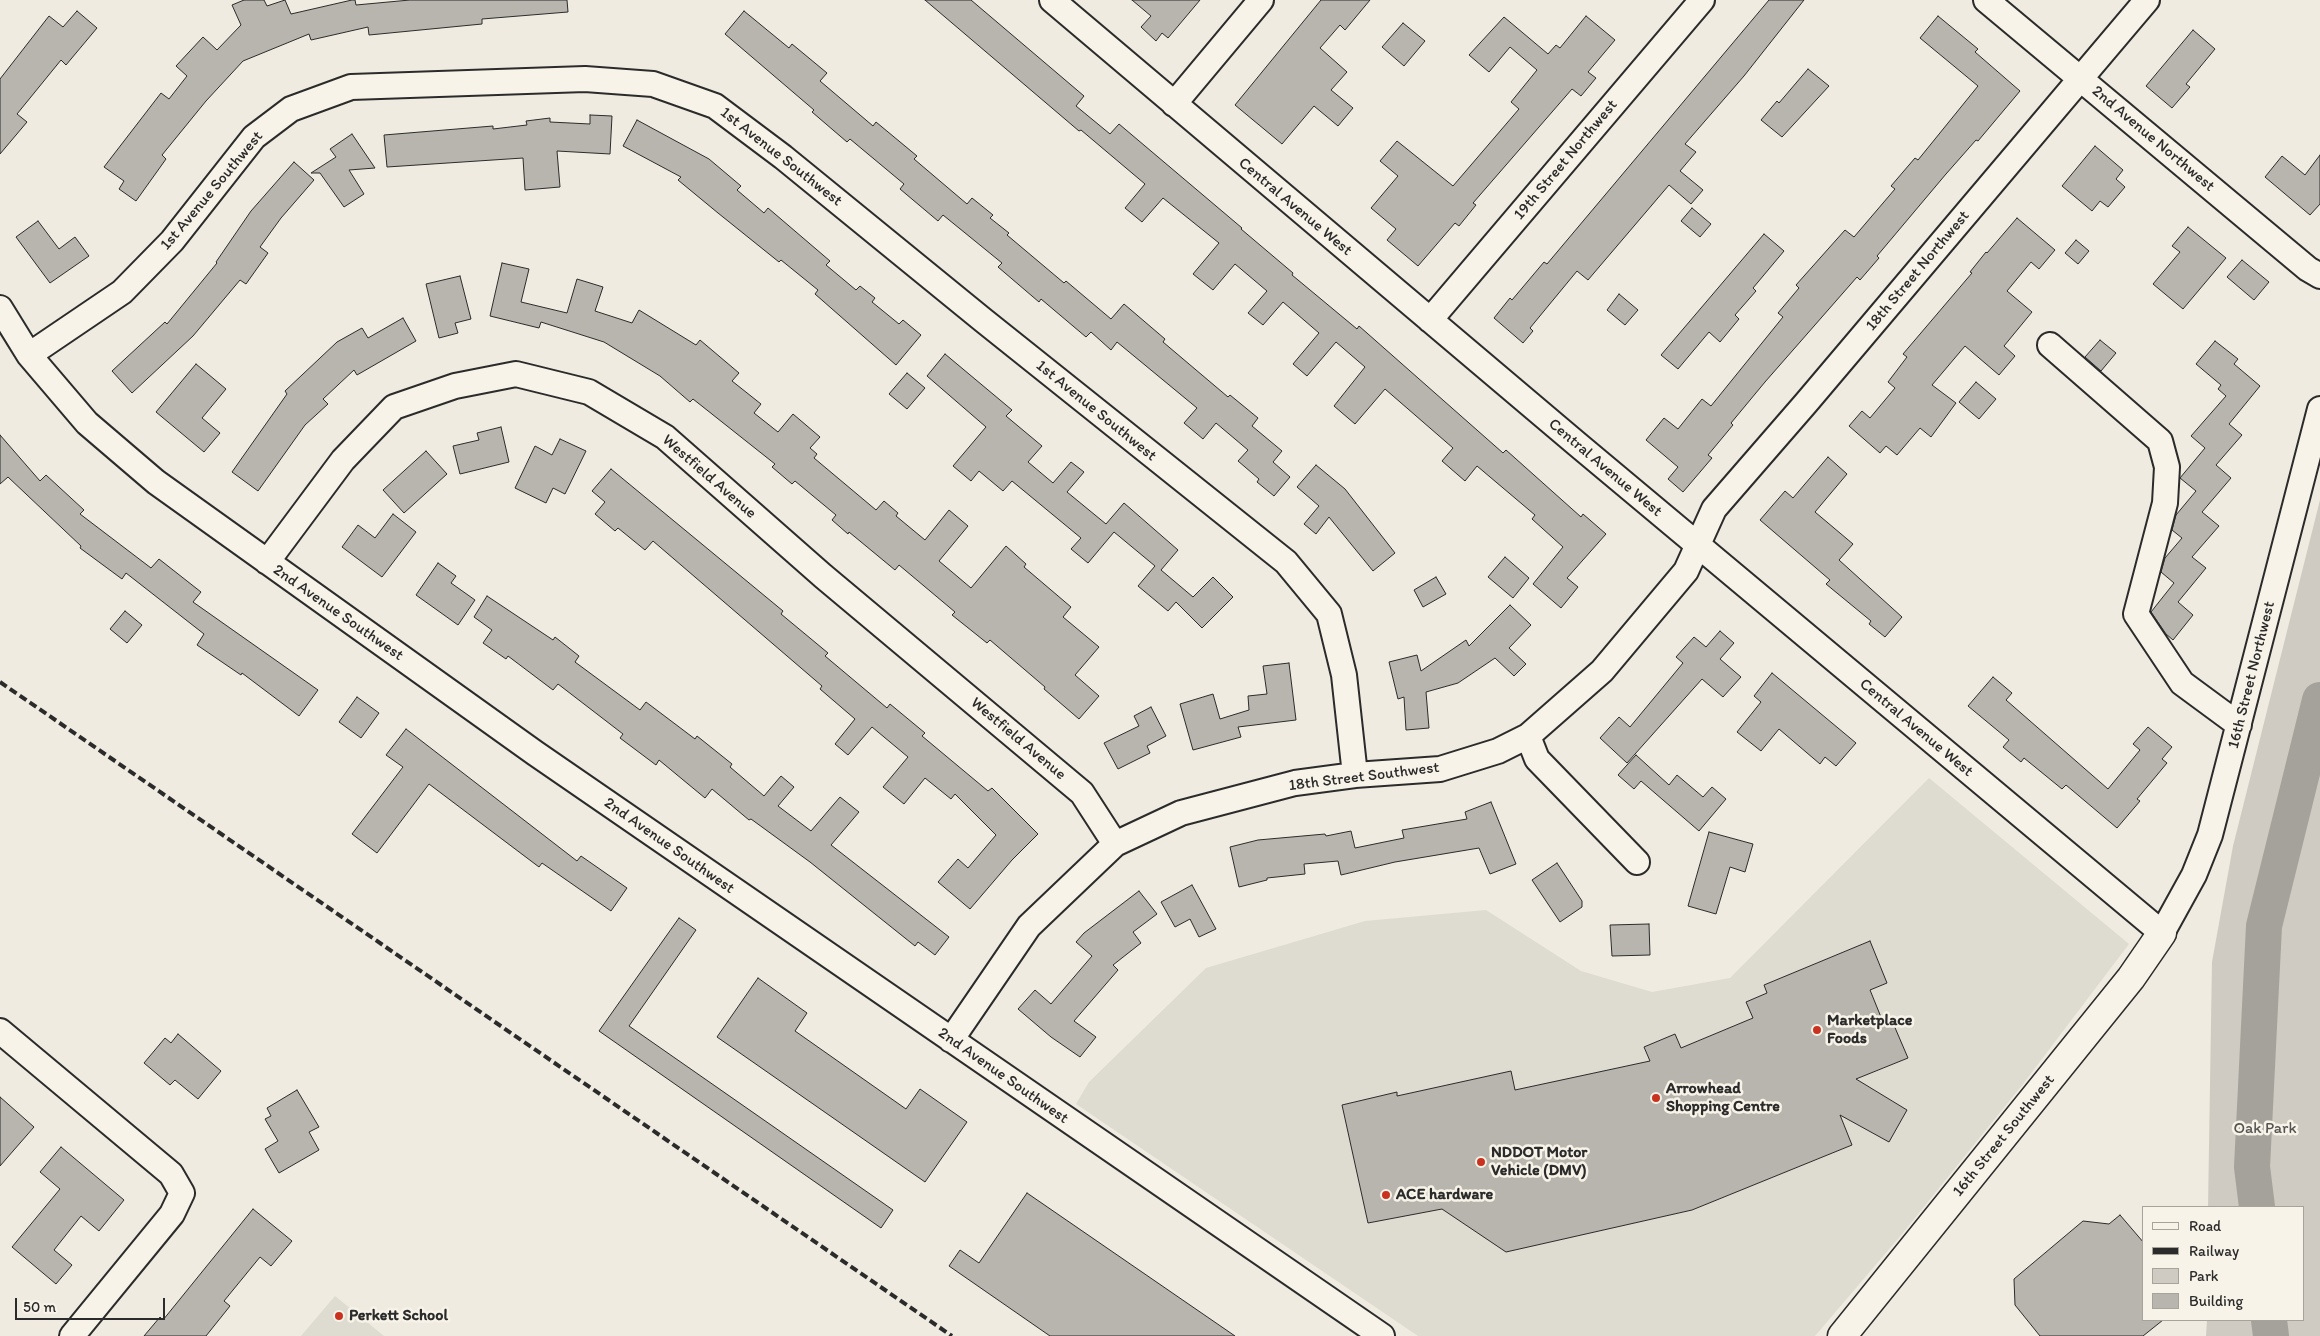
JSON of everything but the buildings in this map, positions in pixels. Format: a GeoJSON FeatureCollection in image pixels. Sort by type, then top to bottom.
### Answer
{"type":"FeatureCollection","features":[{"type":"Feature","properties":{"kind":"main road","name":"16th Street Southwest"},"geometry":{"type":"LineString","coordinates":[[1842,1336],[2131,978],[2162,933]]}},
{"type":"Feature","properties":{"kind":"street","name":"Central Avenue West"},"geometry":{"type":"LineString","coordinates":[[1052,0],[1698,546],[2162,933]]}},
{"type":"Feature","properties":{"kind":"street"},"geometry":{"type":"LineString","coordinates":[[1174,104],[1261,0]]}},
{"type":"Feature","properties":{"kind":"street","name":"19th Street Northwest"},"geometry":{"type":"LineString","coordinates":[[1430,320],[1702,0]]}},
{"type":"Feature","properties":{"kind":"street","name":"2nd Avenue Northwest"},"geometry":{"type":"LineString","coordinates":[[1986,0],[2316,267]]}},
{"type":"Feature","properties":{"kind":"street","name":"18th Street Northwest"},"geometry":{"type":"LineString","coordinates":[[1698,546],[1714,509],[2147,0]]}},
{"type":"Feature","properties":{"kind":"street","name":"1st Avenue Southwest"},"geometry":{"type":"LineString","coordinates":[[29,355],[122,292],[172,241],[254,137],[291,109],[351,86],[585,79],[653,84],[715,106],[783,157],[982,320],[1286,562],[1329,614],[1344,675],[1354,775]]}},
{"type":"Feature","properties":{"kind":"street","name":"2nd Avenue Southwest"},"geometry":{"type":"LineString","coordinates":[[0,308],[29,355],[87,423],[156,482],[535,754],[1382,1336]]}},
{"type":"Feature","properties":{"kind":"street"},"geometry":{"type":"LineString","coordinates":[[2050,345],[2160,441],[2168,467],[2165,503],[2136,614],[2182,683],[2239,725]]}},
{"type":"Feature","properties":{"kind":"street","name":"Westfield Avenue"},"geometry":{"type":"LineString","coordinates":[[267,562],[342,460],[394,407],[455,386],[516,374],[589,392],[665,437],[822,576],[1082,793],[1115,844]]}},
{"type":"Feature","properties":{"kind":"street","name":"16th Street Northwest"},"geometry":{"type":"LineString","coordinates":[[2162,933],[2194,875],[2210,835],[2320,409]]}},
{"type":"Feature","properties":{"kind":"street","name":"18th Street Southwest"},"geometry":{"type":"LineString","coordinates":[[951,1040],[1029,926],[1115,844],[1181,814],[1295,783],[1354,775],[1440,769],[1498,751],[1528,736],[1602,671],[1686,571],[1698,546]]}},
{"type":"Feature","properties":{"kind":"street"},"geometry":{"type":"LineString","coordinates":[[1528,736],[1537,759],[1637,862]]}},
{"type":"Feature","properties":{"kind":"street"},"geometry":{"type":"LineString","coordinates":[[0,1031],[171,1174],[182,1193],[172,1214],[72,1336]]}},
{"type":"Feature","properties":{"kind":"shaded area"},"geometry":{"type":"Polygon","coordinates":[[[1929,778],[2129,944],[2023,1084],[1902,1234],[1815,1336],[1418,1336],[1076,1104],[1089,1082],[1206,968],[1365,921],[1486,910],[1581,971],[1652,992],[1730,978],[1929,778]]]}},
{"type":"Feature","properties":{"kind":"shaded area","name":"Perkett School"},"geometry":{"type":"Polygon","coordinates":[[[335,1296],[384,1336],[301,1336],[335,1296]]]}},
{"type":"Feature","properties":{"kind":"green space","name":"Oak Park"},"geometry":{"type":"Polygon","coordinates":[[[2320,500],[2320,1336],[2206,1336],[2207,1321],[2305,1321],[2305,1206],[2208,1206],[2212,962],[2233,846],[2320,500]]]}},
{"type":"Feature","properties":{"kind":"waterway"},"geometry":{"type":"LineString","coordinates":[[2257,1206],[2252,1167],[2264,926],[2320,700]]}},
{"type":"Feature","properties":{"kind":"waterway"},"geometry":{"type":"LineString","coordinates":[[2269,1321],[2271,1336]]}},
{"type":"Feature","properties":{"kind":"railway"},"geometry":{"type":"LineString","coordinates":[[0,682],[952,1336]]}},
{"type":"Feature","properties":{"kind":"place","name":"Marketplace Foods"},"geometry":{"type":"Point","coordinates":[1817,1030]}},
{"type":"Feature","properties":{"kind":"place","name":"Arrowhead Shopping Centre"},"geometry":{"type":"Point","coordinates":[1656,1098]}},
{"type":"Feature","properties":{"kind":"place","name":"NDDOT Motor Vehicle (DMV)"},"geometry":{"type":"Point","coordinates":[1481,1162]}},
{"type":"Feature","properties":{"kind":"place","name":"ACE hardware"},"geometry":{"type":"Point","coordinates":[1386,1195]}},
{"type":"Feature","properties":{"kind":"place","name":"Perkett School"},"geometry":{"type":"Point","coordinates":[339,1316]}}]}
